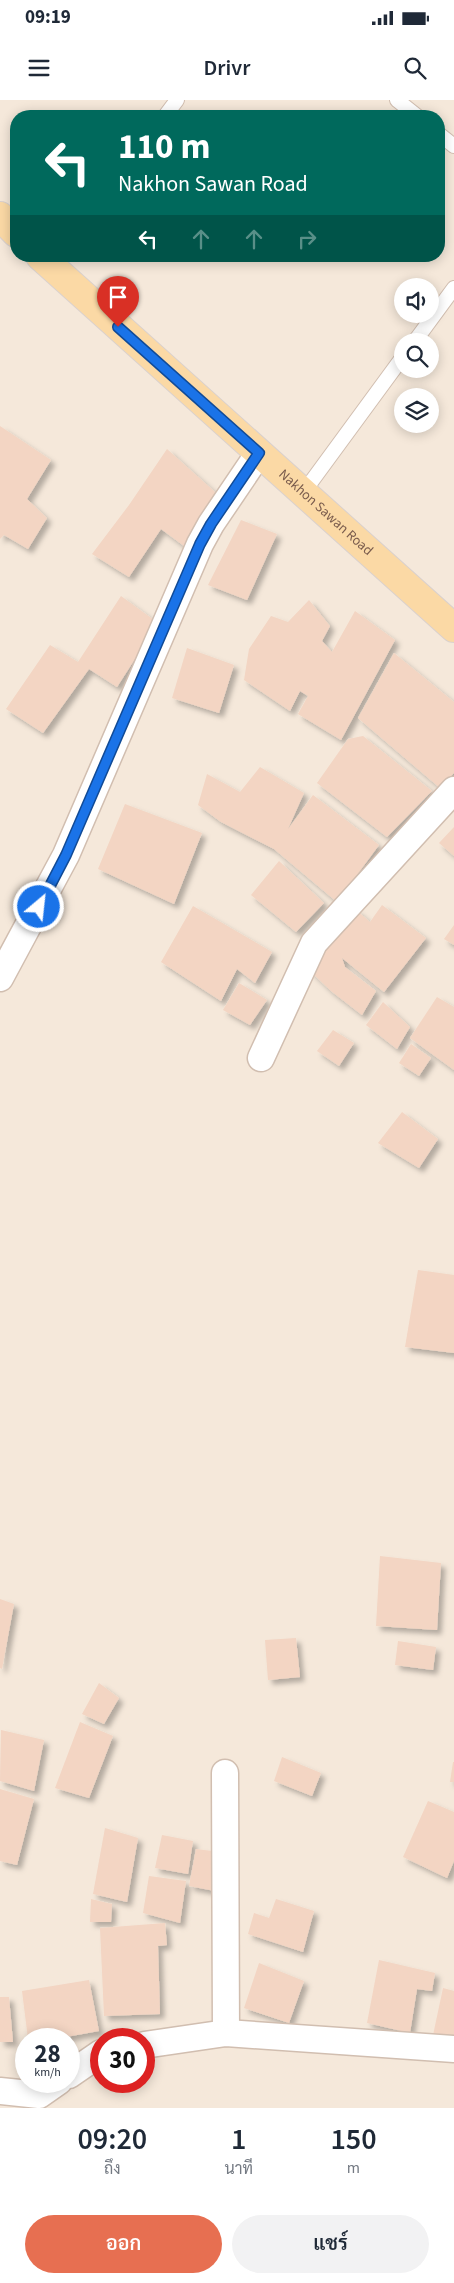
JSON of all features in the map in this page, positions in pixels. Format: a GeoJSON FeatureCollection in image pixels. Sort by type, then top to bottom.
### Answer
{"type":"FeatureCollection","features":[{"type":"Feature","properties":{"kind":"main road"},"geometry":{"type":"LineString","coordinates":[[0,216],[10,227]]}},
{"type":"Feature","properties":{"kind":"main road","name":"Nakhon Sawan Road"},"geometry":{"type":"LineString","coordinates":[[50,262],[454,628]]}},
{"type":"Feature","properties":{"kind":"street"},"geometry":{"type":"LineString","coordinates":[[0,978],[66,855],[200,544],[211,524],[259,453]]}},
{"type":"Feature","properties":{"kind":"street"},"geometry":{"type":"LineString","coordinates":[[261,1058],[314,943],[454,790]]}},
{"type":"Feature","properties":{"kind":"street"},"geometry":{"type":"LineString","coordinates":[[225,1773],[226,2033]]}},
{"type":"Feature","properties":{"kind":"street"},"geometry":{"type":"LineString","coordinates":[[155,2043],[226,2033],[454,2049]]}},
{"type":"Feature","properties":{"kind":"street"},"geometry":{"type":"LineString","coordinates":[[0,2091],[44,2095]]}},
{"type":"Feature","properties":{"kind":"lane"},"geometry":{"type":"LineString","coordinates":[[170,110],[178,100]]}},
{"type":"Feature","properties":{"kind":"lane"},"geometry":{"type":"LineString","coordinates":[[397,100],[410,110]]}},
{"type":"Feature","properties":{"kind":"lane"},"geometry":{"type":"LineString","coordinates":[[421,333],[454,288]]}},
{"type":"Feature","properties":{"kind":"lane"},"geometry":{"type":"LineString","coordinates":[[303,493],[394,369]]}},
{"type":"Feature","properties":{"kind":"shaded area"},"geometry":{"type":"Polygon","coordinates":[[[0,100],[454,100],[454,2108],[0,2108],[0,100]]]}},
{"type":"Feature","properties":{"kind":"building"},"geometry":{"type":"Polygon","coordinates":[[[0,426],[51,460],[27,499],[47,518],[28,549],[4,535],[0,539],[0,426]]]}},
{"type":"Feature","properties":{"kind":"building"},"geometry":{"type":"Polygon","coordinates":[[[167,449],[215,492],[184,546],[161,529],[129,577],[92,554],[129,505],[167,449]]]}},
{"type":"Feature","properties":{"kind":"building"},"geometry":{"type":"Polygon","coordinates":[[[241,520],[277,534],[247,600],[208,585],[241,520]]]}},
{"type":"Feature","properties":{"kind":"building"},"geometry":{"type":"Polygon","coordinates":[[[121,596],[158,623],[117,687],[89,669],[43,733],[6,709],[50,645],[78,662],[121,596]]]}},
{"type":"Feature","properties":{"kind":"building"},"geometry":{"type":"Polygon","coordinates":[[[309,600],[330,626],[322,641],[332,652],[355,611],[395,640],[341,740],[298,714],[308,696],[300,691],[290,711],[244,680],[249,649],[271,616],[288,622],[309,600]]]}},
{"type":"Feature","properties":{"kind":"building"},"geometry":{"type":"Polygon","coordinates":[[[187,648],[234,665],[219,713],[172,698],[187,648]]]}},
{"type":"Feature","properties":{"kind":"building"},"geometry":{"type":"Polygon","coordinates":[[[394,653],[454,702],[454,773],[440,788],[358,718],[394,653]]]}},
{"type":"Feature","properties":{"kind":"building"},"geometry":{"type":"Polygon","coordinates":[[[363,736],[432,791],[387,837],[317,783],[348,739],[363,736]]]}},
{"type":"Feature","properties":{"kind":"building"},"geometry":{"type":"Polygon","coordinates":[[[260,767],[304,793],[288,829],[313,795],[379,845],[337,902],[274,849],[221,822],[198,805],[207,774],[240,792],[260,767]]]}},
{"type":"Feature","properties":{"kind":"building"},"geometry":{"type":"Polygon","coordinates":[[[125,804],[202,833],[174,904],[98,869],[125,804]]]}},
{"type":"Feature","properties":{"kind":"building"},"geometry":{"type":"Polygon","coordinates":[[[454,827],[454,856],[439,843],[454,827]]]}},
{"type":"Feature","properties":{"kind":"building"},"geometry":{"type":"Polygon","coordinates":[[[279,861],[324,903],[296,932],[251,895],[279,861]]]}},
{"type":"Feature","properties":{"kind":"building"},"geometry":{"type":"Polygon","coordinates":[[[382,905],[426,938],[384,992],[342,958],[345,967],[376,991],[362,1015],[331,991],[309,970],[355,909],[370,922],[382,905]]]}},
{"type":"Feature","properties":{"kind":"building"},"geometry":{"type":"Polygon","coordinates":[[[193,906],[272,952],[255,983],[237,969],[221,1001],[161,962],[193,906]]]}},
{"type":"Feature","properties":{"kind":"building"},"geometry":{"type":"Polygon","coordinates":[[[454,925],[454,945],[444,939],[454,925]]]}},
{"type":"Feature","properties":{"kind":"building"},"geometry":{"type":"Polygon","coordinates":[[[239,983],[267,1000],[250,1025],[223,1010],[239,983]]]}},
{"type":"Feature","properties":{"kind":"building"},"geometry":{"type":"Polygon","coordinates":[[[437,997],[454,1007],[454,1070],[410,1038],[437,997]]]}},
{"type":"Feature","properties":{"kind":"building"},"geometry":{"type":"Polygon","coordinates":[[[383,1002],[410,1027],[397,1049],[366,1025],[383,1002]]]}},
{"type":"Feature","properties":{"kind":"building"},"geometry":{"type":"Polygon","coordinates":[[[333,1030],[354,1043],[339,1066],[317,1051],[333,1030]]]}},
{"type":"Feature","properties":{"kind":"building"},"geometry":{"type":"Polygon","coordinates":[[[411,1044],[431,1058],[419,1076],[399,1063],[411,1044]]]}},
{"type":"Feature","properties":{"kind":"building"},"geometry":{"type":"Polygon","coordinates":[[[402,1112],[438,1139],[419,1168],[378,1143],[402,1112]]]}},
{"type":"Feature","properties":{"kind":"building"},"geometry":{"type":"Polygon","coordinates":[[[418,1270],[454,1275],[454,1353],[405,1347],[418,1270]]]}},
{"type":"Feature","properties":{"kind":"building"},"geometry":{"type":"Polygon","coordinates":[[[380,1556],[441,1563],[437,1630],[376,1626],[380,1556]]]}},
{"type":"Feature","properties":{"kind":"building"},"geometry":{"type":"Polygon","coordinates":[[[0,1599],[14,1604],[2,1669],[0,1668],[0,1599]]]}},
{"type":"Feature","properties":{"kind":"building"},"geometry":{"type":"Polygon","coordinates":[[[296,1638],[300,1677],[268,1680],[265,1640],[296,1638]]]}},
{"type":"Feature","properties":{"kind":"building"},"geometry":{"type":"Polygon","coordinates":[[[398,1641],[436,1647],[433,1670],[395,1665],[398,1641]]]}},
{"type":"Feature","properties":{"kind":"building"},"geometry":{"type":"Polygon","coordinates":[[[99,1683],[119,1698],[104,1724],[82,1714],[99,1683]]]}},
{"type":"Feature","properties":{"kind":"building"},"geometry":{"type":"Polygon","coordinates":[[[80,1722],[113,1736],[89,1798],[55,1788],[80,1722]]]}},
{"type":"Feature","properties":{"kind":"building"},"geometry":{"type":"Polygon","coordinates":[[[1,1730],[44,1740],[34,1791],[0,1781],[1,1730]]]}},
{"type":"Feature","properties":{"kind":"building"},"geometry":{"type":"Polygon","coordinates":[[[282,1757],[321,1773],[312,1796],[274,1781],[282,1757]]]}},
{"type":"Feature","properties":{"kind":"building"},"geometry":{"type":"Polygon","coordinates":[[[453,1762],[454,1782],[450,1782],[453,1762]]]}},
{"type":"Feature","properties":{"kind":"building"},"geometry":{"type":"Polygon","coordinates":[[[0,1789],[34,1799],[17,1865],[0,1861],[0,1789]]]}},
{"type":"Feature","properties":{"kind":"building"},"geometry":{"type":"Polygon","coordinates":[[[428,1801],[454,1812],[454,1861],[447,1878],[403,1857],[428,1801]]]}},
{"type":"Feature","properties":{"kind":"building"},"geometry":{"type":"Polygon","coordinates":[[[105,1828],[138,1838],[127,1902],[93,1894],[105,1828]]]}},
{"type":"Feature","properties":{"kind":"building"},"geometry":{"type":"Polygon","coordinates":[[[162,1835],[193,1841],[188,1874],[155,1868],[162,1835]]]}},
{"type":"Feature","properties":{"kind":"building"},"geometry":{"type":"Polygon","coordinates":[[[196,1849],[220,1852],[220,1892],[189,1886],[196,1849]]]}},
{"type":"Feature","properties":{"kind":"building"},"geometry":{"type":"Polygon","coordinates":[[[149,1876],[186,1881],[180,1923],[143,1913],[149,1876]]]}},
{"type":"Feature","properties":{"kind":"building"},"geometry":{"type":"Polygon","coordinates":[[[91,1899],[112,1904],[111,1922],[90,1922],[91,1899]]]}},
{"type":"Feature","properties":{"kind":"building"},"geometry":{"type":"Polygon","coordinates":[[[276,1899],[314,1911],[303,1952],[248,1934],[254,1913],[269,1918],[276,1899]]]}},
{"type":"Feature","properties":{"kind":"building"},"geometry":{"type":"Polygon","coordinates":[[[165,1923],[167,1945],[158,1946],[160,2014],[104,2016],[100,1928],[165,1923]]]}},
{"type":"Feature","properties":{"kind":"building"},"geometry":{"type":"Polygon","coordinates":[[[379,1960],[435,1973],[432,1991],[417,1989],[410,2033],[367,2023],[379,1960]]]}},
{"type":"Feature","properties":{"kind":"building"},"geometry":{"type":"Polygon","coordinates":[[[259,1963],[304,1981],[289,2023],[244,2008],[259,1963]]]}},
{"type":"Feature","properties":{"kind":"building"},"geometry":{"type":"Polygon","coordinates":[[[89,1980],[98,2028],[90,2028],[90,2033],[80,2034],[80,2028],[27,2028],[22,1991],[89,1980]]]}},
{"type":"Feature","properties":{"kind":"building"},"geometry":{"type":"Polygon","coordinates":[[[443,1988],[454,1991],[454,2044],[432,2040],[443,1988]]]}},
{"type":"Feature","properties":{"kind":"building"},"geometry":{"type":"Polygon","coordinates":[[[0,1997],[9,1997],[13,2042],[0,2042],[0,1997]]]}},
{"type":"Feature","properties":{"kind":"route"},"geometry":{"type":"LineString","coordinates":[[39,907],[66,855],[179,597],[200,544],[211,524],[259,453],[118,327]]}}]}
